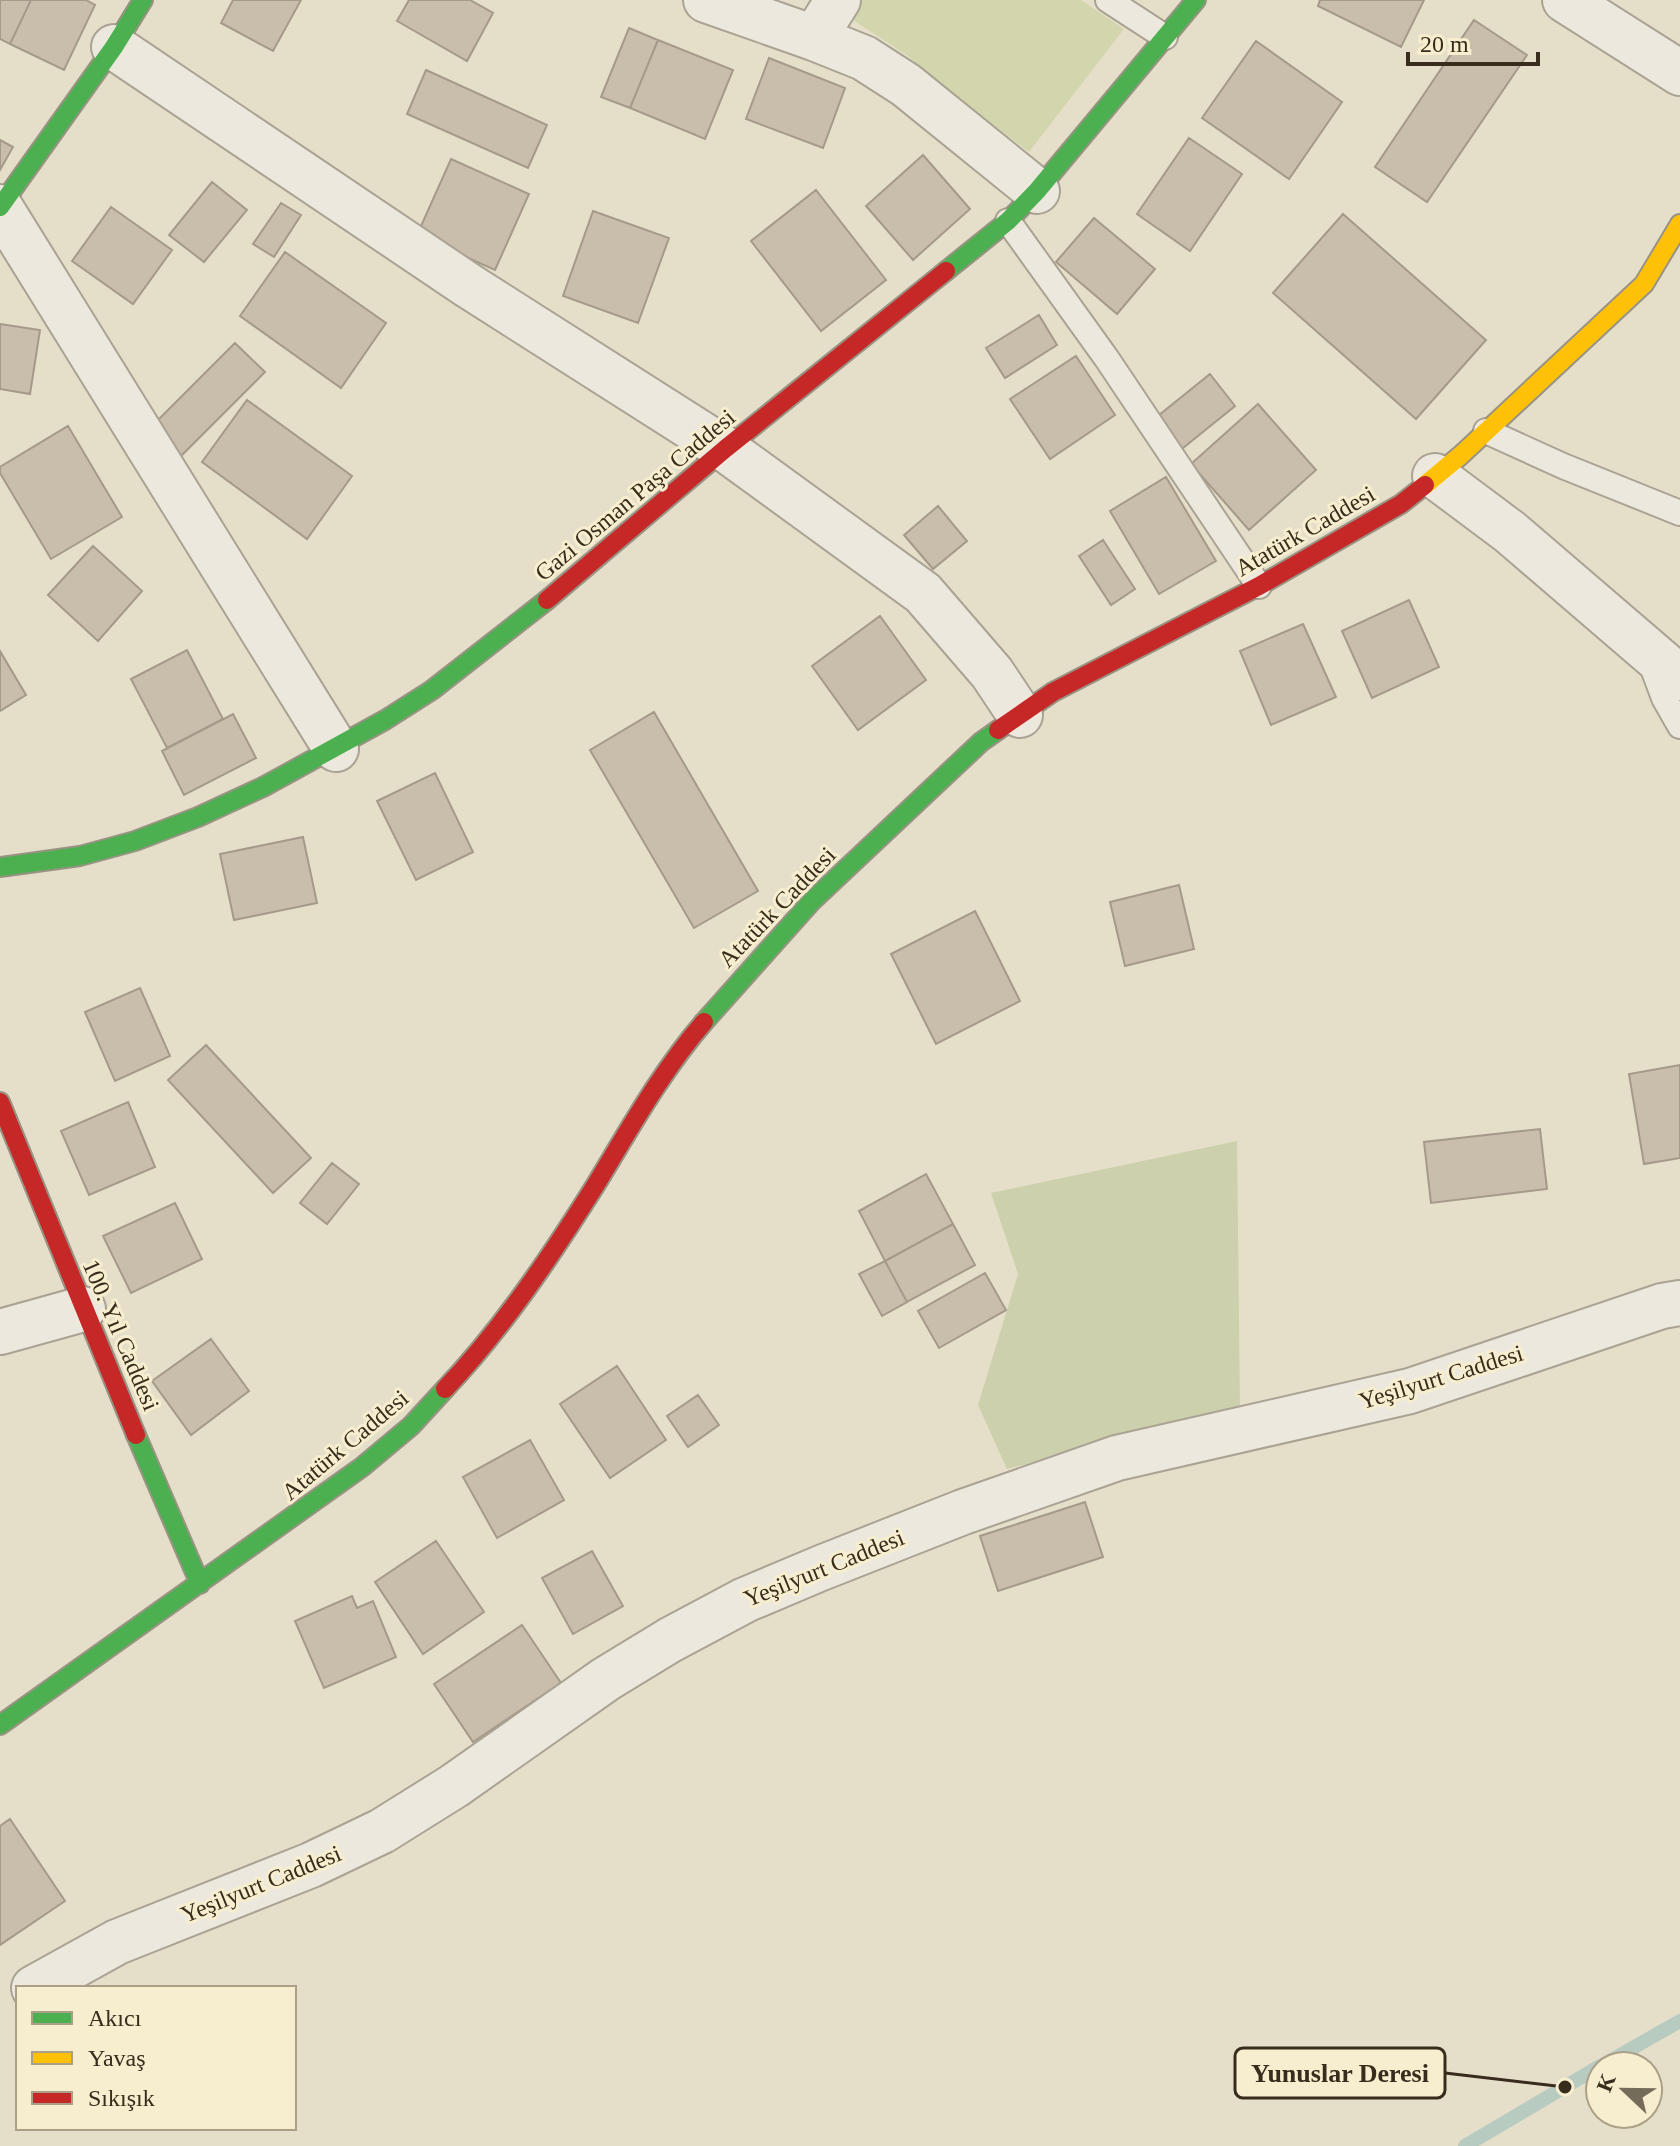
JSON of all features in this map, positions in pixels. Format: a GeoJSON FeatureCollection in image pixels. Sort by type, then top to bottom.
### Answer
{"type":"FeatureCollection","features":[{"type":"Feature","properties":{"kind":"street"},"geometry":{"type":"LineString","coordinates":[[143,0],[114,47],[0,207],[336,749]]}},
{"type":"Feature","properties":{"kind":"street"},"geometry":{"type":"LineString","coordinates":[[706,0],[814,38],[864,58],[887,72],[1022,206]]}},
{"type":"Feature","properties":{"kind":"street"},"geometry":{"type":"LineString","coordinates":[[814,38],[838,0]]}},
{"type":"Feature","properties":{"kind":"street","name":"Gazi Osman Paşa Caddesi"},"geometry":{"type":"LineString","coordinates":[[0,867],[80,856],[135,841],[198,817],[336,749],[432,690],[514,627],[725,449],[1022,206],[1196,0]]}},
{"type":"Feature","properties":{"kind":"street"},"geometry":{"type":"LineString","coordinates":[[1565,0],[1680,73]]}},
{"type":"Feature","properties":{"kind":"street"},"geometry":{"type":"LineString","coordinates":[[114,47],[469,286],[725,449],[923,593],[992,673],[1020,715]]}},
{"type":"Feature","properties":{"kind":"street","name":"Atatürk Caddesi"},"geometry":{"type":"LineString","coordinates":[[0,1725],[362,1467],[411,1426],[467,1366],[524,1290],[593,1189],[649,1096],[699,1028],[812,901],[981,742],[1053,692],[1259,586],[1401,504],[1486,431],[1644,284],[1680,224]]}},
{"type":"Feature","properties":{"kind":"street"},"geometry":{"type":"LineString","coordinates":[[1435,476],[1510,532],[1680,678]]}},
{"type":"Feature","properties":{"kind":"street","name":"100. Yıl Caddesi"},"geometry":{"type":"LineString","coordinates":[[0,1102],[83,1309],[200,1584]]}},
{"type":"Feature","properties":{"kind":"street","name":"Yeşilyurt Caddesi"},"geometry":{"type":"LineString","coordinates":[[38,1986],[117,1942],[311,1865],[371,1837],[454,1786],[606,1679],[670,1640],[745,1600],[821,1568],[963,1512],[1117,1458],[1410,1391],[1662,1306],[1680,1303]]}},
{"type":"Feature","properties":{"kind":"street"},"geometry":{"type":"LineString","coordinates":[[0,1332],[83,1309]]}},
{"type":"Feature","properties":{"kind":"lane"},"geometry":{"type":"LineString","coordinates":[[1108,0],[1165,37]]}},
{"type":"Feature","properties":{"kind":"lane"},"geometry":{"type":"LineString","coordinates":[[1022,206],[1107,359],[1259,586]]}},
{"type":"Feature","properties":{"kind":"lane"},"geometry":{"type":"LineString","coordinates":[[1486,431],[1680,513]]}},
{"type":"Feature","properties":{"kind":"lane"},"geometry":{"type":"LineString","coordinates":[[1646,649],[1664,698],[1680,726]]}},
{"type":"Feature","properties":{"kind":"green space"},"geometry":{"type":"Polygon","coordinates":[[[862,0],[1081,0],[1124,29],[1029,152],[923,71],[908,56],[850,18],[862,0]]]}},
{"type":"Feature","properties":{"kind":"green space"},"geometry":{"type":"Polygon","coordinates":[[[1237,1141],[1240,1411],[1007,1469],[978,1405],[1018,1274],[991,1193],[1237,1141]]]}},
{"type":"Feature","properties":{"kind":"building"},"geometry":{"type":"Polygon","coordinates":[[[0,0],[31,0],[10,44],[0,39],[0,0]]]}},
{"type":"Feature","properties":{"kind":"building"},"geometry":{"type":"Polygon","coordinates":[[[31,0],[86,0],[95,5],[64,70],[10,44],[31,0]]]}},
{"type":"Feature","properties":{"kind":"building"},"geometry":{"type":"Polygon","coordinates":[[[233,0],[301,0],[273,51],[221,23],[233,0]]]}},
{"type":"Feature","properties":{"kind":"building"},"geometry":{"type":"Polygon","coordinates":[[[409,0],[470,0],[493,13],[467,61],[397,21],[409,0]]]}},
{"type":"Feature","properties":{"kind":"building"},"geometry":{"type":"Polygon","coordinates":[[[1320,0],[1424,0],[1401,47],[1318,6],[1320,0]]]}},
{"type":"Feature","properties":{"kind":"building"},"geometry":{"type":"Polygon","coordinates":[[[1474,20],[1527,55],[1427,202],[1375,167],[1474,20]]]}},
{"type":"Feature","properties":{"kind":"building"},"geometry":{"type":"Polygon","coordinates":[[[629,28],[658,40],[630,108],[601,97],[629,28]]]}},
{"type":"Feature","properties":{"kind":"building"},"geometry":{"type":"Polygon","coordinates":[[[658,40],[733,70],[705,139],[630,108],[658,40]]]}},
{"type":"Feature","properties":{"kind":"building"},"geometry":{"type":"Polygon","coordinates":[[[1256,41],[1342,102],[1289,179],[1202,118],[1256,41]]]}},
{"type":"Feature","properties":{"kind":"building"},"geometry":{"type":"Polygon","coordinates":[[[769,58],[845,88],[823,148],[746,119],[769,58]]]}},
{"type":"Feature","properties":{"kind":"building"},"geometry":{"type":"Polygon","coordinates":[[[426,70],[547,125],[528,168],[407,114],[426,70]]]}},
{"type":"Feature","properties":{"kind":"building"},"geometry":{"type":"Polygon","coordinates":[[[1189,138],[1242,174],[1190,251],[1137,214],[1189,138]]]}},
{"type":"Feature","properties":{"kind":"building"},"geometry":{"type":"Polygon","coordinates":[[[0,140],[13,147],[0,170],[0,140]]]}},
{"type":"Feature","properties":{"kind":"building"},"geometry":{"type":"Polygon","coordinates":[[[923,155],[970,209],[913,260],[866,206],[923,155]]]}},
{"type":"Feature","properties":{"kind":"building"},"geometry":{"type":"Polygon","coordinates":[[[451,159],[529,194],[495,270],[417,235],[451,159]]]}},
{"type":"Feature","properties":{"kind":"building"},"geometry":{"type":"Polygon","coordinates":[[[212,182],[247,210],[204,262],[169,235],[212,182]]]}},
{"type":"Feature","properties":{"kind":"building"},"geometry":{"type":"Polygon","coordinates":[[[816,190],[886,280],[821,331],[751,241],[816,190]]]}},
{"type":"Feature","properties":{"kind":"building"},"geometry":{"type":"Polygon","coordinates":[[[281,203],[301,215],[274,257],[253,244],[281,203]]]}},
{"type":"Feature","properties":{"kind":"building"},"geometry":{"type":"Polygon","coordinates":[[[111,207],[172,250],[133,304],[72,261],[111,207]]]}},
{"type":"Feature","properties":{"kind":"building"},"geometry":{"type":"Polygon","coordinates":[[[593,211],[669,238],[638,323],[563,296],[593,211]]]}},
{"type":"Feature","properties":{"kind":"building"},"geometry":{"type":"Polygon","coordinates":[[[1343,214],[1486,340],[1416,419],[1273,293],[1343,214]]]}},
{"type":"Feature","properties":{"kind":"building"},"geometry":{"type":"Polygon","coordinates":[[[1094,218],[1155,269],[1117,314],[1056,262],[1094,218]]]}},
{"type":"Feature","properties":{"kind":"building"},"geometry":{"type":"Polygon","coordinates":[[[285,252],[386,323],[341,388],[240,316],[285,252]]]}},
{"type":"Feature","properties":{"kind":"building"},"geometry":{"type":"Polygon","coordinates":[[[1039,315],[1057,345],[1005,378],[986,348],[1039,315]]]}},
{"type":"Feature","properties":{"kind":"building"},"geometry":{"type":"Polygon","coordinates":[[[0,324],[40,330],[30,394],[0,389],[0,324]]]}},
{"type":"Feature","properties":{"kind":"building"},"geometry":{"type":"Polygon","coordinates":[[[235,343],[265,372],[181,456],[151,427],[235,343]]]}},
{"type":"Feature","properties":{"kind":"building"},"geometry":{"type":"Polygon","coordinates":[[[1076,356],[1115,415],[1050,459],[1010,399],[1076,356]]]}},
{"type":"Feature","properties":{"kind":"building"},"geometry":{"type":"Polygon","coordinates":[[[1210,374],[1235,406],[1178,452],[1153,420],[1210,374]]]}},
{"type":"Feature","properties":{"kind":"building"},"geometry":{"type":"Polygon","coordinates":[[[247,400],[352,476],[307,539],[202,462],[247,400]]]}},
{"type":"Feature","properties":{"kind":"building"},"geometry":{"type":"Polygon","coordinates":[[[1258,404],[1316,470],[1249,530],[1191,464],[1258,404]]]}},
{"type":"Feature","properties":{"kind":"building"},"geometry":{"type":"Polygon","coordinates":[[[68,426],[122,517],[51,559],[0,473],[0,467],[68,426]]]}},
{"type":"Feature","properties":{"kind":"building"},"geometry":{"type":"Polygon","coordinates":[[[1166,477],[1216,561],[1159,594],[1110,511],[1166,477]]]}},
{"type":"Feature","properties":{"kind":"building"},"geometry":{"type":"Polygon","coordinates":[[[938,506],[967,541],[933,569],[904,535],[938,506]]]}},
{"type":"Feature","properties":{"kind":"building"},"geometry":{"type":"Polygon","coordinates":[[[1103,540],[1135,589],[1111,605],[1079,556],[1103,540]]]}},
{"type":"Feature","properties":{"kind":"building"},"geometry":{"type":"Polygon","coordinates":[[[93,546],[142,591],[98,641],[48,595],[93,546]]]}},
{"type":"Feature","properties":{"kind":"building"},"geometry":{"type":"Polygon","coordinates":[[[1409,600],[1439,667],[1372,698],[1342,631],[1409,600]]]}},
{"type":"Feature","properties":{"kind":"building"},"geometry":{"type":"Polygon","coordinates":[[[880,616],[926,680],[858,730],[812,666],[880,616]]]}},
{"type":"Feature","properties":{"kind":"building"},"geometry":{"type":"Polygon","coordinates":[[[1303,624],[1336,697],[1271,725],[1240,651],[1303,624]]]}},
{"type":"Feature","properties":{"kind":"building"},"geometry":{"type":"Polygon","coordinates":[[[187,650],[223,719],[167,748],[131,679],[187,650]]]}},
{"type":"Feature","properties":{"kind":"building"},"geometry":{"type":"Polygon","coordinates":[[[0,651],[26,695],[0,711],[0,651]]]}},
{"type":"Feature","properties":{"kind":"building"},"geometry":{"type":"Polygon","coordinates":[[[654,712],[758,891],[694,928],[590,750],[654,712]]]}},
{"type":"Feature","properties":{"kind":"building"},"geometry":{"type":"Polygon","coordinates":[[[233,714],[256,758],[184,795],[162,751],[233,714]]]}},
{"type":"Feature","properties":{"kind":"building"},"geometry":{"type":"Polygon","coordinates":[[[435,773],[473,852],[416,880],[377,801],[435,773]]]}},
{"type":"Feature","properties":{"kind":"building"},"geometry":{"type":"Polygon","coordinates":[[[303,837],[317,903],[234,920],[220,854],[303,837]]]}},
{"type":"Feature","properties":{"kind":"building"},"geometry":{"type":"Polygon","coordinates":[[[1179,885],[1194,949],[1125,966],[1110,902],[1179,885]]]}},
{"type":"Feature","properties":{"kind":"building"},"geometry":{"type":"Polygon","coordinates":[[[975,911],[1020,1001],[936,1044],[891,954],[975,911]]]}},
{"type":"Feature","properties":{"kind":"building"},"geometry":{"type":"Polygon","coordinates":[[[140,988],[170,1056],[115,1081],[85,1012],[140,988]]]}},
{"type":"Feature","properties":{"kind":"building"},"geometry":{"type":"Polygon","coordinates":[[[206,1045],[311,1158],[273,1193],[168,1080],[206,1045]]]}},
{"type":"Feature","properties":{"kind":"building"},"geometry":{"type":"Polygon","coordinates":[[[1680,1065],[1680,1158],[1644,1164],[1629,1074],[1680,1065]]]}},
{"type":"Feature","properties":{"kind":"building"},"geometry":{"type":"Polygon","coordinates":[[[128,1102],[155,1167],[89,1195],[61,1131],[128,1102]]]}},
{"type":"Feature","properties":{"kind":"building"},"geometry":{"type":"Polygon","coordinates":[[[1540,1129],[1547,1189],[1431,1203],[1424,1142],[1540,1129]]]}},
{"type":"Feature","properties":{"kind":"building"},"geometry":{"type":"Polygon","coordinates":[[[332,1163],[359,1184],[327,1224],[300,1203],[332,1163]]]}},
{"type":"Feature","properties":{"kind":"building"},"geometry":{"type":"Polygon","coordinates":[[[926,1174],[953,1224],[885,1261],[859,1211],[926,1174]]]}},
{"type":"Feature","properties":{"kind":"building"},"geometry":{"type":"Polygon","coordinates":[[[175,1203],[202,1259],[131,1293],[103,1236],[175,1203]]]}},
{"type":"Feature","properties":{"kind":"building"},"geometry":{"type":"Polygon","coordinates":[[[953,1224],[975,1265],[907,1302],[885,1261],[953,1224]]]}},
{"type":"Feature","properties":{"kind":"building"},"geometry":{"type":"Polygon","coordinates":[[[885,1261],[907,1302],[882,1316],[859,1274],[885,1261]]]}},
{"type":"Feature","properties":{"kind":"building"},"geometry":{"type":"Polygon","coordinates":[[[985,1273],[1006,1310],[939,1348],[918,1311],[985,1273]]]}},
{"type":"Feature","properties":{"kind":"building"},"geometry":{"type":"Polygon","coordinates":[[[211,1339],[249,1391],[191,1435],[152,1381],[211,1339]]]}},
{"type":"Feature","properties":{"kind":"building"},"geometry":{"type":"Polygon","coordinates":[[[617,1366],[666,1440],[610,1478],[560,1404],[617,1366]]]}},
{"type":"Feature","properties":{"kind":"building"},"geometry":{"type":"Polygon","coordinates":[[[698,1395],[719,1425],[688,1447],[667,1416],[698,1395]]]}},
{"type":"Feature","properties":{"kind":"building"},"geometry":{"type":"Polygon","coordinates":[[[530,1440],[564,1500],[497,1538],[463,1477],[530,1440]]]}},
{"type":"Feature","properties":{"kind":"building"},"geometry":{"type":"Polygon","coordinates":[[[1085,1502],[1103,1557],[998,1591],[980,1536],[1085,1502]]]}},
{"type":"Feature","properties":{"kind":"building"},"geometry":{"type":"Polygon","coordinates":[[[436,1541],[484,1612],[423,1654],[375,1582],[436,1541]]]}},
{"type":"Feature","properties":{"kind":"building"},"geometry":{"type":"Polygon","coordinates":[[[592,1551],[623,1606],[573,1634],[542,1578],[592,1551]]]}},
{"type":"Feature","properties":{"kind":"building"},"geometry":{"type":"Polygon","coordinates":[[[352,1596],[357,1608],[373,1601],[396,1657],[324,1688],[295,1621],[352,1596]]]}},
{"type":"Feature","properties":{"kind":"building"},"geometry":{"type":"Polygon","coordinates":[[[522,1625],[561,1683],[473,1742],[434,1684],[522,1625]]]}},
{"type":"Feature","properties":{"kind":"building"},"geometry":{"type":"Polygon","coordinates":[[[10,1819],[65,1901],[0,1945],[0,1826],[10,1819]]]}},
{"type":"Feature","properties":{"kind":"waterway"},"geometry":{"type":"LineString","coordinates":[[1629,2050],[1680,2021]]}},
{"type":"Feature","properties":{"kind":"waterway"},"geometry":{"type":"LineString","coordinates":[[1465,2146],[1584,2075]]}},
{"type":"Feature","properties":{"kind":"traffic: fast"},"geometry":{"type":"LineString","coordinates":[[0,207],[114,47],[143,0]]}},
{"type":"Feature","properties":{"kind":"traffic: fast"},"geometry":{"type":"LineString","coordinates":[[946,271],[1008,221],[1037,191],[1196,0]]}},
{"type":"Feature","properties":{"kind":"traffic: fast"},"geometry":{"type":"LineString","coordinates":[[0,867],[80,856],[135,841],[263,787],[385,720],[432,690],[547,600]]}},
{"type":"Feature","properties":{"kind":"traffic: fast"},"geometry":{"type":"LineString","coordinates":[[704,1022],[812,901],[981,742],[998,730]]}},
{"type":"Feature","properties":{"kind":"traffic: fast"},"geometry":{"type":"LineString","coordinates":[[0,1725],[362,1467],[411,1426],[445,1389]]}},
{"type":"Feature","properties":{"kind":"traffic: fast"},"geometry":{"type":"LineString","coordinates":[[136,1435],[200,1584]]}},
{"type":"Feature","properties":{"kind":"traffic: slow"},"geometry":{"type":"LineString","coordinates":[[1425,485],[1644,284],[1680,224]]}},
{"type":"Feature","properties":{"kind":"traffic: jam"},"geometry":{"type":"LineString","coordinates":[[547,600],[725,449],[946,271]]}},
{"type":"Feature","properties":{"kind":"traffic: jam"},"geometry":{"type":"LineString","coordinates":[[998,730],[1053,692],[1259,586],[1401,504],[1425,485]]}},
{"type":"Feature","properties":{"kind":"traffic: jam"},"geometry":{"type":"LineString","coordinates":[[445,1389],[525,1291],[660,1081],[704,1022]]}},
{"type":"Feature","properties":{"kind":"traffic: jam"},"geometry":{"type":"LineString","coordinates":[[0,1102],[136,1435]]}},
{"type":"Feature","properties":{"kind":"place","name":"Yunuslar Deresi"},"geometry":{"type":"Point","coordinates":[1565,2087]}}]}
